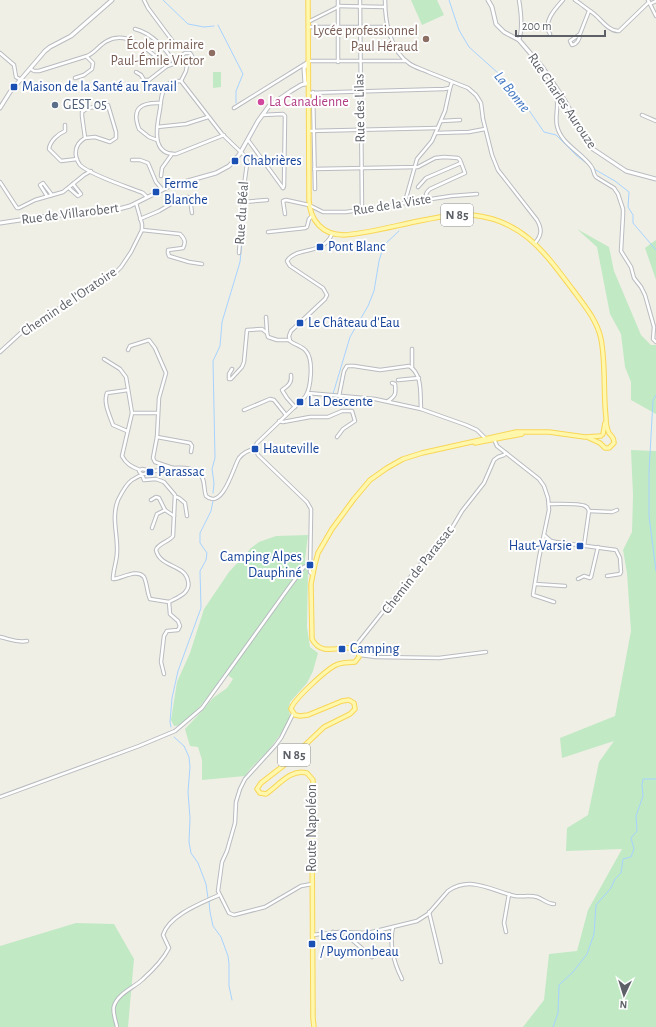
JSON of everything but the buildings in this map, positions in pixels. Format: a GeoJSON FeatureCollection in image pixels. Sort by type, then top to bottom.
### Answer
{"type":"FeatureCollection","features":[{"type":"Feature","properties":{"kind":"main road"},"geometry":{"type":"LineString","coordinates":[[308,0],[308,62],[306,84],[310,93],[311,104],[309,131],[309,205],[312,216],[319,226],[332,234]]}},
{"type":"Feature","properties":{"kind":"main road","name":"N 85"},"geometry":{"type":"LineString","coordinates":[[332,234],[340,236],[355,234],[440,217],[466,215],[480,216],[503,223],[532,240],[543,251],[595,320],[601,339],[606,418],[610,434]]}},
{"type":"Feature","properties":{"kind":"main road","name":"N 85"},"geometry":{"type":"LineString","coordinates":[[602,435],[606,418]]}},
{"type":"Feature","properties":{"kind":"main road"},"geometry":{"type":"LineString","coordinates":[[466,444],[485,438],[530,432],[554,432],[585,437],[600,443],[605,448],[612,447],[614,441],[610,434],[585,437]]}},
{"type":"Feature","properties":{"kind":"main road"},"geometry":{"type":"LineString","coordinates":[[293,714],[291,709],[293,703],[326,672],[340,663],[354,662],[360,655],[354,648],[320,648],[314,642],[311,632],[312,574],[316,558],[323,543],[354,499],[377,474],[395,463],[413,456],[530,432]]}},
{"type":"Feature","properties":{"kind":"main road"},"geometry":{"type":"LineString","coordinates":[[600,443],[602,435]]}},
{"type":"Feature","properties":{"kind":"main road","name":"Route Napoléon"},"geometry":{"type":"LineString","coordinates":[[293,714],[300,716],[308,715],[346,700],[351,700],[355,705],[353,712],[324,727],[283,766],[258,787],[258,792],[264,794],[268,793],[281,781],[297,773],[305,772],[312,778],[314,788],[312,827],[312,1018],[314,1027]]}},
{"type":"Feature","properties":{"kind":"street"},"geometry":{"type":"LineString","coordinates":[[0,108],[10,92],[50,47],[71,36],[112,0]]}},
{"type":"Feature","properties":{"kind":"street"},"geometry":{"type":"LineString","coordinates":[[144,0],[148,8],[174,43]]}},
{"type":"Feature","properties":{"kind":"street"},"geometry":{"type":"LineString","coordinates":[[338,0],[338,62]]}},
{"type":"Feature","properties":{"kind":"street","name":"Rue des Lilas"},"geometry":{"type":"LineString","coordinates":[[360,0],[362,210]]}},
{"type":"Feature","properties":{"kind":"street"},"geometry":{"type":"LineString","coordinates":[[385,0],[388,27],[394,45],[400,54],[414,66],[468,88],[478,97],[481,104],[485,129],[492,155],[498,170],[540,226],[540,235],[535,243]]}},
{"type":"Feature","properties":{"kind":"street","name":"Rue Charles Aurouze"},"geometry":{"type":"LineString","coordinates":[[488,0],[492,8],[496,24],[504,32],[519,40],[528,50],[553,83],[577,121],[590,147],[626,171],[656,179]]}},
{"type":"Feature","properties":{"kind":"street"},"geometry":{"type":"LineString","coordinates":[[519,0],[521,21],[519,40]]}},
{"type":"Feature","properties":{"kind":"street"},"geometry":{"type":"LineString","coordinates":[[550,34],[547,30],[547,26],[552,14],[563,0]]}},
{"type":"Feature","properties":{"kind":"street"},"geometry":{"type":"LineString","coordinates":[[575,0],[610,28],[618,32],[649,2],[656,1]]}},
{"type":"Feature","properties":{"kind":"street"},"geometry":{"type":"LineString","coordinates":[[649,2],[656,16]]}},
{"type":"Feature","properties":{"kind":"street"},"geometry":{"type":"LineString","coordinates":[[308,22],[338,6],[385,7]]}},
{"type":"Feature","properties":{"kind":"street"},"geometry":{"type":"LineString","coordinates":[[580,34],[570,41],[572,45],[580,39],[580,34],[589,11]]}},
{"type":"Feature","properties":{"kind":"street"},"geometry":{"type":"LineString","coordinates":[[308,27],[388,27]]}},
{"type":"Feature","properties":{"kind":"street"},"geometry":{"type":"LineString","coordinates":[[136,29],[145,31],[167,51],[175,63]]}},
{"type":"Feature","properties":{"kind":"street"},"geometry":{"type":"LineString","coordinates":[[31,69],[34,71],[39,71],[87,56],[94,53],[105,42],[119,38],[138,42],[167,66]]}},
{"type":"Feature","properties":{"kind":"street"},"geometry":{"type":"LineString","coordinates":[[136,72],[141,75],[144,80],[149,80],[167,66],[181,59],[181,56],[188,52],[191,55],[191,61],[187,65],[181,81]]}},
{"type":"Feature","properties":{"kind":"street"},"geometry":{"type":"LineString","coordinates":[[0,53],[14,65],[16,77],[20,80]]}},
{"type":"Feature","properties":{"kind":"street"},"geometry":{"type":"LineString","coordinates":[[75,78],[84,75],[92,69],[93,63],[87,56]]}},
{"type":"Feature","properties":{"kind":"street"},"geometry":{"type":"LineString","coordinates":[[181,59],[183,63]]}},
{"type":"Feature","properties":{"kind":"street"},"geometry":{"type":"LineString","coordinates":[[234,108],[308,62],[407,61]]}},
{"type":"Feature","properties":{"kind":"street"},"geometry":{"type":"LineString","coordinates":[[175,63],[183,63],[187,65]]}},
{"type":"Feature","properties":{"kind":"street"},"geometry":{"type":"LineString","coordinates":[[181,81],[171,82],[163,91],[157,126],[157,140],[162,149],[172,154],[179,154],[224,135]]}},
{"type":"Feature","properties":{"kind":"street"},"geometry":{"type":"LineString","coordinates":[[181,81],[208,117],[241,153]]}},
{"type":"Feature","properties":{"kind":"street"},"geometry":{"type":"LineString","coordinates":[[406,198],[417,159],[432,141],[441,121],[452,82]]}},
{"type":"Feature","properties":{"kind":"street"},"geometry":{"type":"LineString","coordinates":[[553,83],[552,88],[556,94],[558,104],[556,121],[558,130],[574,150],[592,167],[596,177],[614,188],[618,194],[623,209],[621,251],[631,267],[634,278],[646,295],[654,327],[653,339],[656,342]]}},
{"type":"Feature","properties":{"kind":"street","name":"Rue de Villarobert"},"geometry":{"type":"LineString","coordinates":[[0,223],[115,210],[136,203],[162,189],[216,173],[229,166],[241,153],[262,115],[269,106],[291,90],[306,84]]}},
{"type":"Feature","properties":{"kind":"street"},"geometry":{"type":"LineString","coordinates":[[310,93],[439,90],[450,88]]}},
{"type":"Feature","properties":{"kind":"street"},"geometry":{"type":"LineString","coordinates":[[157,140],[149,137],[139,129],[137,112],[143,104],[160,103]]}},
{"type":"Feature","properties":{"kind":"street"},"geometry":{"type":"LineString","coordinates":[[311,104],[314,130],[315,189]]}},
{"type":"Feature","properties":{"kind":"street"},"geometry":{"type":"LineString","coordinates":[[84,138],[82,116],[84,110],[108,105],[116,132],[116,138],[110,142],[94,137],[84,138],[77,146],[77,159],[83,167],[91,172],[117,184],[143,193],[147,197]]}},
{"type":"Feature","properties":{"kind":"street"},"geometry":{"type":"LineString","coordinates":[[248,140],[283,188],[285,115],[262,115]]}},
{"type":"Feature","properties":{"kind":"street"},"geometry":{"type":"LineString","coordinates":[[642,115],[656,121]]}},
{"type":"Feature","properties":{"kind":"street"},"geometry":{"type":"LineString","coordinates":[[157,126],[186,124],[208,117]]}},
{"type":"Feature","properties":{"kind":"street"},"geometry":{"type":"LineString","coordinates":[[441,121],[460,120]]}},
{"type":"Feature","properties":{"kind":"street"},"geometry":{"type":"LineString","coordinates":[[65,125],[65,131],[59,134],[50,144],[49,149],[61,161],[77,159]]}},
{"type":"Feature","properties":{"kind":"street"},"geometry":{"type":"LineString","coordinates":[[309,131],[438,128]]}},
{"type":"Feature","properties":{"kind":"street"},"geometry":{"type":"LineString","coordinates":[[436,133],[469,132],[485,129]]}},
{"type":"Feature","properties":{"kind":"street","name":"Rue du Béal"},"geometry":{"type":"LineString","coordinates":[[239,253],[247,161],[244,154],[241,153]]}},
{"type":"Feature","properties":{"kind":"street"},"geometry":{"type":"LineString","coordinates":[[161,176],[162,168],[172,154]]}},
{"type":"Feature","properties":{"kind":"street"},"geometry":{"type":"LineString","coordinates":[[314,169],[415,167],[436,158],[458,158],[465,173],[430,189],[427,192],[424,201]]}},
{"type":"Feature","properties":{"kind":"street"},"geometry":{"type":"LineString","coordinates":[[132,160],[140,160],[148,163],[156,182],[162,189]]}},
{"type":"Feature","properties":{"kind":"street"},"geometry":{"type":"LineString","coordinates":[[418,187],[426,178],[461,163]]}},
{"type":"Feature","properties":{"kind":"street"},"geometry":{"type":"LineString","coordinates":[[0,182],[17,208],[22,208],[32,201],[63,192],[91,172]]}},
{"type":"Feature","properties":{"kind":"street"},"geometry":{"type":"LineString","coordinates":[[48,196],[40,185],[43,182],[52,195]]}},
{"type":"Feature","properties":{"kind":"street"},"geometry":{"type":"LineString","coordinates":[[69,188],[78,196],[81,194],[73,184]]}},
{"type":"Feature","properties":{"kind":"street","name":"Rue de la Viste"},"geometry":{"type":"LineString","coordinates":[[284,214],[284,200],[309,205],[326,212],[346,212],[456,195],[477,194]]}},
{"type":"Feature","properties":{"kind":"street"},"geometry":{"type":"LineString","coordinates":[[140,219],[159,211],[181,198],[188,197],[192,212]]}},
{"type":"Feature","properties":{"kind":"street"},"geometry":{"type":"LineString","coordinates":[[243,202],[267,200]]}},
{"type":"Feature","properties":{"kind":"street","name":"Chemin de l'Oratoire"},"geometry":{"type":"LineString","coordinates":[[0,352],[23,331],[93,290],[112,276],[125,262],[142,230],[142,224],[136,203]]}},
{"type":"Feature","properties":{"kind":"street"},"geometry":{"type":"LineString","coordinates":[[268,232],[305,228],[307,227],[309,219],[312,216]]}},
{"type":"Feature","properties":{"kind":"street"},"geometry":{"type":"LineString","coordinates":[[142,224],[149,230]]}},
{"type":"Feature","properties":{"kind":"street"},"geometry":{"type":"LineString","coordinates":[[142,230],[180,234],[184,238],[185,243],[183,248],[168,250],[169,256],[202,264]]}},
{"type":"Feature","properties":{"kind":"street"},"geometry":{"type":"LineString","coordinates":[[289,340],[291,331],[325,299],[327,294],[323,288],[290,266],[287,261],[291,256],[324,245],[329,241],[332,234]]}},
{"type":"Feature","properties":{"kind":"street"},"geometry":{"type":"LineString","coordinates":[[266,317],[267,333]]}},
{"type":"Feature","properties":{"kind":"street"},"geometry":{"type":"LineString","coordinates":[[232,369],[229,374],[229,379],[231,379],[242,367],[244,362],[247,330],[262,329],[267,333],[268,337],[289,340],[305,349],[309,355],[310,384],[308,393],[257,443],[255,449],[258,455],[309,505],[311,514],[310,573],[312,574]]}},
{"type":"Feature","properties":{"kind":"street"},"geometry":{"type":"LineString","coordinates":[[128,350],[130,346],[149,340],[166,373],[159,398],[157,413],[157,437],[153,460],[159,464],[173,468]]}},
{"type":"Feature","properties":{"kind":"street"},"geometry":{"type":"LineString","coordinates":[[412,348],[412,367],[419,378],[421,409]]}},
{"type":"Feature","properties":{"kind":"street"},"geometry":{"type":"LineString","coordinates":[[104,359],[123,372],[126,377],[132,413],[122,456],[131,466],[140,470],[142,469],[154,472]]}},
{"type":"Feature","properties":{"kind":"street"},"geometry":{"type":"LineString","coordinates":[[339,396],[344,371],[347,366],[380,370],[409,366],[412,367]]}},
{"type":"Feature","properties":{"kind":"street"},"geometry":{"type":"LineString","coordinates":[[292,375],[292,380],[288,386],[282,390],[286,398],[294,407]]}},
{"type":"Feature","properties":{"kind":"street"},"geometry":{"type":"LineString","coordinates":[[398,380],[419,378]]}},
{"type":"Feature","properties":{"kind":"street"},"geometry":{"type":"LineString","coordinates":[[387,402],[396,394],[395,384],[392,383]]}},
{"type":"Feature","properties":{"kind":"street"},"geometry":{"type":"LineString","coordinates":[[127,431],[113,425],[108,410],[106,394],[128,390]]}},
{"type":"Feature","properties":{"kind":"street"},"geometry":{"type":"LineString","coordinates":[[308,393],[367,398],[421,409],[466,425],[477,430],[485,438]]}},
{"type":"Feature","properties":{"kind":"street"},"geometry":{"type":"LineString","coordinates":[[244,410],[270,399],[274,400],[286,415]]}},
{"type":"Feature","properties":{"kind":"street"},"geometry":{"type":"LineString","coordinates":[[279,421],[283,422],[310,417],[328,417],[342,411],[352,411],[355,421],[343,429],[338,437]]}},
{"type":"Feature","properties":{"kind":"street"},"geometry":{"type":"LineString","coordinates":[[132,413],[157,413]]}},
{"type":"Feature","properties":{"kind":"street"},"geometry":{"type":"LineString","coordinates":[[507,434],[495,438],[494,440],[497,446],[540,478],[546,492],[549,510],[533,595],[554,602]]}},
{"type":"Feature","properties":{"kind":"street"},"geometry":{"type":"LineString","coordinates":[[157,437],[190,444],[192,446],[191,452]]}},
{"type":"Feature","properties":{"kind":"street"},"geometry":{"type":"LineString","coordinates":[[142,474],[173,468],[187,468],[197,472],[204,481],[206,496],[213,499],[221,493],[229,483],[238,459],[248,451],[255,449]]}},
{"type":"Feature","properties":{"kind":"street","name":"Chemin de Parassac"},"geometry":{"type":"LineString","coordinates":[[354,648],[432,550],[449,533],[462,511],[484,483],[494,460],[506,453]]}},
{"type":"Feature","properties":{"kind":"street"},"geometry":{"type":"LineString","coordinates":[[140,470],[144,480],[156,479],[166,483],[176,497],[185,503],[187,516]]}},
{"type":"Feature","properties":{"kind":"street"},"geometry":{"type":"LineString","coordinates":[[145,470],[128,484],[119,499],[115,511],[114,518],[117,552],[113,579],[132,574],[139,574],[144,578],[150,599],[169,602],[186,592],[189,584],[185,573],[180,569],[165,563],[156,552],[158,546],[172,537],[176,497]]}},
{"type":"Feature","properties":{"kind":"street"},"geometry":{"type":"LineString","coordinates":[[151,500],[160,498],[165,510],[174,516]]}},
{"type":"Feature","properties":{"kind":"street"},"geometry":{"type":"LineString","coordinates":[[549,504],[586,506],[589,511],[584,546]]}},
{"type":"Feature","properties":{"kind":"street"},"geometry":{"type":"LineString","coordinates":[[152,528],[157,514],[165,510]]}},
{"type":"Feature","properties":{"kind":"street"},"geometry":{"type":"LineString","coordinates":[[589,511],[612,512],[617,510]]}},
{"type":"Feature","properties":{"kind":"street"},"geometry":{"type":"LineString","coordinates":[[544,536],[551,541],[616,550],[618,553],[621,572],[620,574],[607,576]]}},
{"type":"Feature","properties":{"kind":"street"},"geometry":{"type":"LineString","coordinates":[[578,579],[584,576],[591,577],[598,548]]}},
{"type":"Feature","properties":{"kind":"street"},"geometry":{"type":"LineString","coordinates":[[0,797],[163,737],[175,731],[202,708],[287,589],[304,567],[310,565]]}},
{"type":"Feature","properties":{"kind":"street"},"geometry":{"type":"LineString","coordinates":[[535,584],[565,586]]}},
{"type":"Feature","properties":{"kind":"street"},"geometry":{"type":"LineString","coordinates":[[164,674],[161,662],[164,636],[167,631],[178,630],[180,626],[178,621],[170,614],[169,602]]}},
{"type":"Feature","properties":{"kind":"street"},"geometry":{"type":"LineString","coordinates":[[0,637],[21,643],[27,642]]}},
{"type":"Feature","properties":{"kind":"street"},"geometry":{"type":"LineString","coordinates":[[360,655],[376,657],[437,658],[486,652]]}},
{"type":"Feature","properties":{"kind":"street"},"geometry":{"type":"LineString","coordinates":[[293,714],[281,738],[248,775],[240,788],[236,806],[234,829],[221,868],[218,891],[229,913],[234,915],[265,908],[296,889],[312,884]]}},
{"type":"Feature","properties":{"kind":"street"},"geometry":{"type":"LineString","coordinates":[[312,935],[333,932],[368,933],[417,921],[429,912],[448,891],[466,883],[485,885],[517,896],[535,896],[548,903],[554,904]]}},
{"type":"Feature","properties":{"kind":"street"},"geometry":{"type":"LineString","coordinates":[[506,932],[504,923],[509,894]]}},
{"type":"Feature","properties":{"kind":"street"},"geometry":{"type":"LineString","coordinates":[[117,1027],[114,1004],[124,993],[143,979],[162,960],[169,948],[163,935],[166,927],[184,912],[219,895]]}},
{"type":"Feature","properties":{"kind":"street"},"geometry":{"type":"LineString","coordinates":[[429,912],[441,962]]}},
{"type":"Feature","properties":{"kind":"street"},"geometry":{"type":"LineString","coordinates":[[393,927],[391,941],[392,948],[402,979]]}},
{"type":"Feature","properties":{"kind":"street"},"geometry":{"type":"LineString","coordinates":[[333,932],[351,939],[372,957]]}},
{"type":"Feature","properties":{"kind":"green space"},"geometry":{"type":"Polygon","coordinates":[[[411,0],[437,0],[444,15],[422,25],[411,0]]]}},
{"type":"Feature","properties":{"kind":"green space"},"geometry":{"type":"Polygon","coordinates":[[[213,72],[221,72],[221,87],[213,88],[213,72]]]}},
{"type":"Feature","properties":{"kind":"green space"},"geometry":{"type":"Polygon","coordinates":[[[577,229],[609,247],[614,271],[641,335],[651,345],[656,345],[656,414],[631,400],[631,382],[625,367],[621,334],[610,314],[597,247],[577,229]]]}},
{"type":"Feature","properties":{"kind":"green space"},"geometry":{"type":"Polygon","coordinates":[[[656,240],[656,280],[645,248],[656,240]]]}},
{"type":"Feature","properties":{"kind":"green space"},"geometry":{"type":"Polygon","coordinates":[[[631,450],[656,451],[656,1027],[523,1027],[544,1000],[549,954],[577,951],[588,910],[622,849],[566,851],[567,828],[588,815],[599,762],[614,741],[562,758],[560,738],[615,716],[631,631],[627,573],[623,550],[632,532],[633,495],[631,450]]]}},
{"type":"Feature","properties":{"kind":"green space"},"geometry":{"type":"Polygon","coordinates":[[[308,535],[305,560],[308,570],[307,627],[310,647],[318,653],[313,671],[307,683],[290,702],[290,716],[283,731],[268,751],[245,776],[202,780],[202,760],[198,747],[190,746],[185,729],[213,698],[227,688],[233,679],[225,673],[202,704],[187,720],[180,725],[174,726],[171,720],[177,682],[190,653],[204,609],[229,572],[251,548],[259,542],[276,536],[308,535]]]}},
{"type":"Feature","properties":{"kind":"green space"},"geometry":{"type":"Polygon","coordinates":[[[76,923],[114,924],[134,959],[128,1027],[0,1027],[0,946],[76,923]]]}},
{"type":"Feature","properties":{"kind":"waterway"},"geometry":{"type":"LineString","coordinates":[[163,0],[188,24],[204,27],[214,26]]}},
{"type":"Feature","properties":{"kind":"waterway","name":"La Bonne"},"geometry":{"type":"LineString","coordinates":[[449,0],[459,30],[469,47],[498,73],[526,106],[544,132],[556,135],[576,155],[590,166]]}},
{"type":"Feature","properties":{"kind":"waterway"},"geometry":{"type":"LineString","coordinates":[[218,25],[243,74],[236,91],[236,103]]}},
{"type":"Feature","properties":{"kind":"waterway"},"geometry":{"type":"LineString","coordinates":[[594,169],[615,181],[629,192],[628,207],[633,215],[633,223],[656,250]]}},
{"type":"Feature","properties":{"kind":"waterway"},"geometry":{"type":"LineString","coordinates":[[333,394],[350,337],[368,306],[374,291],[379,261],[384,245],[399,231]]}},
{"type":"Feature","properties":{"kind":"waterway"},"geometry":{"type":"LineString","coordinates":[[213,493],[214,483],[212,469],[215,458],[213,361],[220,346],[222,322],[240,262],[243,233]]}},
{"type":"Feature","properties":{"kind":"waterway"},"geometry":{"type":"LineString","coordinates":[[656,395],[653,400],[649,472],[649,516],[656,571]]}},
{"type":"Feature","properties":{"kind":"waterway"},"geometry":{"type":"LineString","coordinates":[[330,403],[332,397]]}},
{"type":"Feature","properties":{"kind":"waterway"},"geometry":{"type":"LineString","coordinates":[[171,727],[172,698],[178,671],[201,608],[200,571],[206,560],[207,553],[200,543],[200,533],[211,511],[213,501]]}},
{"type":"Feature","properties":{"kind":"waterway"},"geometry":{"type":"LineString","coordinates":[[174,737],[184,746],[189,757],[189,842],[191,853],[198,863],[206,884],[208,898]]}},
{"type":"Feature","properties":{"kind":"waterway"},"geometry":{"type":"LineString","coordinates":[[553,1027],[558,1013],[559,985],[573,972],[587,954],[594,934],[596,905],[611,888],[615,879],[621,873],[623,859],[631,857],[634,849],[631,838],[637,831],[636,816],[643,796],[643,779],[656,779]]}},
{"type":"Feature","properties":{"kind":"waterway"},"geometry":{"type":"LineString","coordinates":[[209,901],[213,926],[221,937],[228,956],[229,986],[232,1000]]}},
{"type":"Feature","properties":{"kind":"place","name":"Lycée professionnel Paul Héraud"},"geometry":{"type":"Point","coordinates":[426,39]}},
{"type":"Feature","properties":{"kind":"place","name":"École primaire Paul-Émile Victor"},"geometry":{"type":"Point","coordinates":[212,53]}},
{"type":"Feature","properties":{"kind":"place","name":"Maison de la Santé au Travail"},"geometry":{"type":"Point","coordinates":[14,87]}},
{"type":"Feature","properties":{"kind":"place","name":"La Canadienne"},"geometry":{"type":"Point","coordinates":[261,102]}},
{"type":"Feature","properties":{"kind":"place","name":"GEST 05"},"geometry":{"type":"Point","coordinates":[55,105]}},
{"type":"Feature","properties":{"kind":"place","name":"Chabrières"},"geometry":{"type":"Point","coordinates":[235,161]}},
{"type":"Feature","properties":{"kind":"place","name":"Ferme Blanche"},"geometry":{"type":"Point","coordinates":[156,192]}},
{"type":"Feature","properties":{"kind":"place","name":"Pont Blanc"},"geometry":{"type":"Point","coordinates":[320,247]}},
{"type":"Feature","properties":{"kind":"place","name":"Le Château d'Eau"},"geometry":{"type":"Point","coordinates":[300,323]}},
{"type":"Feature","properties":{"kind":"place","name":"La Descente"},"geometry":{"type":"Point","coordinates":[300,402]}},
{"type":"Feature","properties":{"kind":"place","name":"Hauteville"},"geometry":{"type":"Point","coordinates":[255,449]}},
{"type":"Feature","properties":{"kind":"place","name":"Parassac"},"geometry":{"type":"Point","coordinates":[150,472]}},
{"type":"Feature","properties":{"kind":"place","name":"Haut-Varsie"},"geometry":{"type":"Point","coordinates":[580,546]}},
{"type":"Feature","properties":{"kind":"place","name":"Camping Alpes Dauphiné"},"geometry":{"type":"Point","coordinates":[310,565]}},
{"type":"Feature","properties":{"kind":"place","name":"Camping"},"geometry":{"type":"Point","coordinates":[342,649]}},
{"type":"Feature","properties":{"kind":"place","name":"Les Gondoins / Puymonbeau"},"geometry":{"type":"Point","coordinates":[312,944]}}]}
